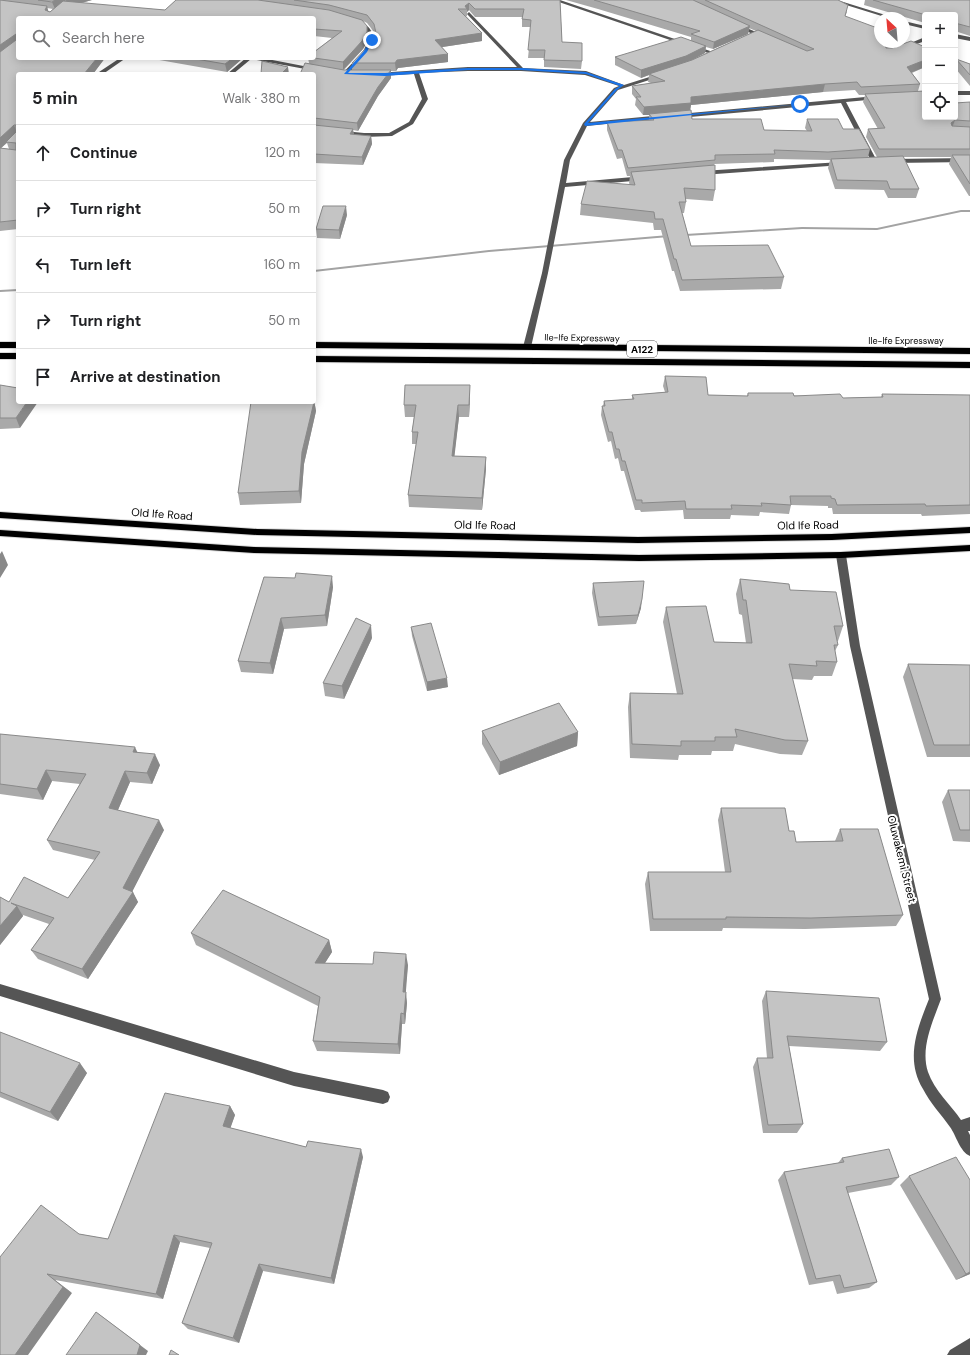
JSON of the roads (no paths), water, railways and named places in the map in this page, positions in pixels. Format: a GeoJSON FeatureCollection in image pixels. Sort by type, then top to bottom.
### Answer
{"type":"FeatureCollection","features":[{"type":"Feature","properties":{"kind":"highway"},"geometry":{"type":"LineString","coordinates":[[0,345],[16,345]]}},
{"type":"Feature","properties":{"kind":"highway","name":"Ile-Ife Expressway"},"geometry":{"type":"LineString","coordinates":[[316,345],[970,351]]}},
{"type":"Feature","properties":{"kind":"highway"},"geometry":{"type":"LineString","coordinates":[[0,356],[16,356]]}},
{"type":"Feature","properties":{"kind":"highway","name":"A122"},"geometry":{"type":"LineString","coordinates":[[316,359],[970,365]]}},
{"type":"Feature","properties":{"kind":"main road","name":"Old Ife Road"},"geometry":{"type":"LineString","coordinates":[[0,515],[257,532],[638,540],[832,537],[970,530]]}},
{"type":"Feature","properties":{"kind":"main road"},"geometry":{"type":"LineString","coordinates":[[0,533],[254,550],[639,558],[841,555],[970,548]]}},
{"type":"Feature","properties":{"kind":"main road"},"geometry":{"type":"LineString","coordinates":[[638,540],[639,558]]}},
{"type":"Feature","properties":{"kind":"street"},"geometry":{"type":"LineString","coordinates":[[554,0],[713,53]]}},
{"type":"Feature","properties":{"kind":"street"},"geometry":{"type":"LineString","coordinates":[[832,0],[874,12]]}},
{"type":"Feature","properties":{"kind":"street"},"geometry":{"type":"LineString","coordinates":[[468,13],[521,69]]}},
{"type":"Feature","properties":{"kind":"street"},"geometry":{"type":"LineString","coordinates":[[345,74],[366,51],[372,40],[371,33],[364,25],[353,21]]}},
{"type":"Feature","properties":{"kind":"street"},"geometry":{"type":"LineString","coordinates":[[730,22],[772,40]]}},
{"type":"Feature","properties":{"kind":"street"},"geometry":{"type":"LineString","coordinates":[[910,24],[922,27]]}},
{"type":"Feature","properties":{"kind":"street"},"geometry":{"type":"LineString","coordinates":[[750,37],[757,34]]}},
{"type":"Feature","properties":{"kind":"street"},"geometry":{"type":"LineString","coordinates":[[958,37],[970,39]]}},
{"type":"Feature","properties":{"kind":"street"},"geometry":{"type":"LineString","coordinates":[[900,49],[922,40]]}},
{"type":"Feature","properties":{"kind":"street"},"geometry":{"type":"LineString","coordinates":[[707,56],[721,50]]}},
{"type":"Feature","properties":{"kind":"street"},"geometry":{"type":"LineString","coordinates":[[102,72],[120,60]]}},
{"type":"Feature","properties":{"kind":"street"},"geometry":{"type":"LineString","coordinates":[[232,72],[247,60]]}},
{"type":"Feature","properties":{"kind":"street"},"geometry":{"type":"LineString","coordinates":[[264,60],[322,70]]}},
{"type":"Feature","properties":{"kind":"street"},"geometry":{"type":"LineString","coordinates":[[372,74],[468,69],[521,69],[586,73],[623,86]]}},
{"type":"Feature","properties":{"kind":"street"},"geometry":{"type":"LineString","coordinates":[[337,72],[352,74]]}},
{"type":"Feature","properties":{"kind":"street"},"geometry":{"type":"LineString","coordinates":[[316,130],[364,135],[390,135],[411,123],[425,99],[416,72]]}},
{"type":"Feature","properties":{"kind":"street"},"geometry":{"type":"LineString","coordinates":[[528,347],[545,273],[554,223],[564,185],[568,160],[585,124],[616,89],[668,73]]}},
{"type":"Feature","properties":{"kind":"street"},"geometry":{"type":"LineString","coordinates":[[958,93],[970,92]]}},
{"type":"Feature","properties":{"kind":"street"},"geometry":{"type":"LineString","coordinates":[[585,124],[886,97]]}},
{"type":"Feature","properties":{"kind":"street"},"geometry":{"type":"LineString","coordinates":[[842,100],[874,161]]}},
{"type":"Feature","properties":{"kind":"street"},"geometry":{"type":"LineString","coordinates":[[866,162],[970,160]]}},
{"type":"Feature","properties":{"kind":"street"},"geometry":{"type":"LineString","coordinates":[[698,173],[851,163]]}},
{"type":"Feature","properties":{"kind":"street"},"geometry":{"type":"LineString","coordinates":[[564,185],[651,177]]}},
{"type":"Feature","properties":{"kind":"street","name":"Oluwakemi Street"},"geometry":{"type":"LineString","coordinates":[[841,555],[855,646],[934,999],[926,1023],[921,1048],[921,1071],[935,1096],[964,1126],[970,1149]]}},
{"type":"Feature","properties":{"kind":"street"},"geometry":{"type":"LineString","coordinates":[[0,990],[294,1080],[383,1097]]}},
{"type":"Feature","properties":{"kind":"street"},"geometry":{"type":"LineString","coordinates":[[955,1355],[970,1346]]}},
{"type":"Feature","properties":{"kind":"waterway"},"geometry":{"type":"LineString","coordinates":[[316,271],[489,251],[669,236],[802,228],[877,229],[961,211],[970,211]]}},
{"type":"Feature","properties":{"kind":"waterway"},"geometry":{"type":"LineString","coordinates":[[0,291],[16,290]]}}]}
